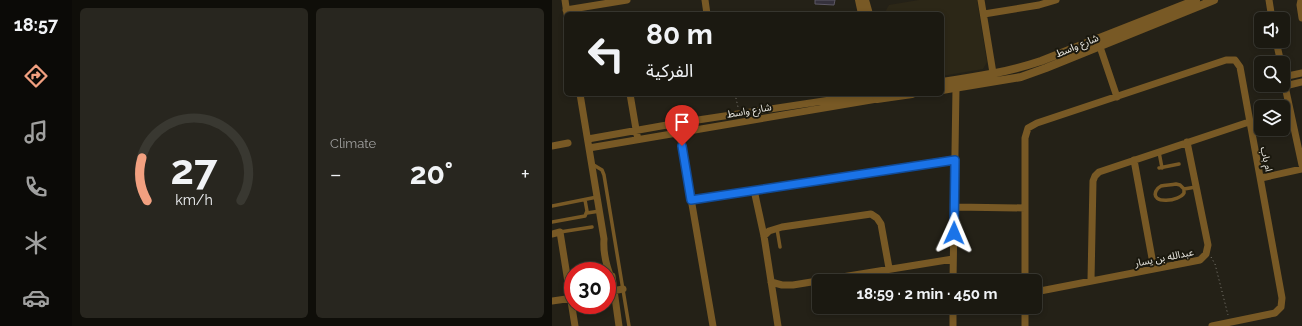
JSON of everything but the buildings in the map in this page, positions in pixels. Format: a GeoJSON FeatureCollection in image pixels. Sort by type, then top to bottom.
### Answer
{"type":"FeatureCollection","features":[{"type":"Feature","properties":{"kind":"street"},"geometry":{"type":"LineString","coordinates":[[564,0],[567,12],[627,0]]}},
{"type":"Feature","properties":{"kind":"street"},"geometry":{"type":"LineString","coordinates":[[705,0],[707,12]]}},
{"type":"Feature","properties":{"kind":"street"},"geometry":{"type":"LineString","coordinates":[[860,0],[862,12]]}},
{"type":"Feature","properties":{"kind":"street"},"geometry":{"type":"LineString","coordinates":[[865,0],[868,12]]}},
{"type":"Feature","properties":{"kind":"street"},"geometry":{"type":"LineString","coordinates":[[982,0],[994,78]]}},
{"type":"Feature","properties":{"kind":"street","name":"شارع واسط"},"geometry":{"type":"LineString","coordinates":[[1098,43],[1196,0]]}},
{"type":"Feature","properties":{"kind":"street","name":"شارع واسط"},"geometry":{"type":"LineString","coordinates":[[944,89],[955,84],[994,78],[1098,43],[1214,0]]}},
{"type":"Feature","properties":{"kind":"street"},"geometry":{"type":"LineString","coordinates":[[1269,0],[1271,12]]}},
{"type":"Feature","properties":{"kind":"street"},"geometry":{"type":"LineString","coordinates":[[1301,0],[1300,5],[1302,18]]}},
{"type":"Feature","properties":{"kind":"street"},"geometry":{"type":"LineString","coordinates":[[984,14],[1052,1]]}},
{"type":"Feature","properties":{"kind":"street"},"geometry":{"type":"LineString","coordinates":[[1098,43],[1117,96]]}},
{"type":"Feature","properties":{"kind":"street","name":"ام باب"},"geometry":{"type":"LineString","coordinates":[[1025,274],[1025,138],[1028,128],[1037,123],[1226,60],[1235,60],[1240,67],[1282,298],[1281,307],[1275,314],[1230,324],[1212,326]]}},
{"type":"Feature","properties":{"kind":"street"},"geometry":{"type":"LineString","coordinates":[[1290,76],[1302,73]]}},
{"type":"Feature","properties":{"kind":"street","name":"شارع واسط"},"geometry":{"type":"LineString","coordinates":[[944,82],[955,84]]}},
{"type":"Feature","properties":{"kind":"street"},"geometry":{"type":"LineString","coordinates":[[1290,85],[1302,82]]}},
{"type":"Feature","properties":{"kind":"street"},"geometry":{"type":"LineString","coordinates":[[953,274],[955,84]]}},
{"type":"Feature","properties":{"kind":"street"},"geometry":{"type":"LineString","coordinates":[[1286,92],[1302,165]]}},
{"type":"Feature","properties":{"kind":"street"},"geometry":{"type":"LineString","coordinates":[[580,96],[604,239],[610,262]]}},
{"type":"Feature","properties":{"kind":"street"},"geometry":{"type":"LineString","coordinates":[[630,96],[637,140]]}},
{"type":"Feature","properties":{"kind":"street","name":"شارع واسط"},"geometry":{"type":"LineString","coordinates":[[588,139],[678,123],[827,100],[877,96]]}},
{"type":"Feature","properties":{"kind":"street","name":"شارع واسط"},"geometry":{"type":"LineString","coordinates":[[590,148],[680,133],[827,100]]}},
{"type":"Feature","properties":{"kind":"street"},"geometry":{"type":"LineString","coordinates":[[1091,280],[1093,181],[1099,172],[1249,122]]}},
{"type":"Feature","properties":{"kind":"street"},"geometry":{"type":"LineString","coordinates":[[678,123],[712,326]]}},
{"type":"Feature","properties":{"kind":"street","name":"عبدالله بن يسار"},"geometry":{"type":"LineString","coordinates":[[1042,290],[1200,260],[1206,254],[1208,245],[1187,142]]}},
{"type":"Feature","properties":{"kind":"street"},"geometry":{"type":"LineString","coordinates":[[552,146],[568,143]]}},
{"type":"Feature","properties":{"kind":"street"},"geometry":{"type":"LineString","coordinates":[[691,200],[955,160]]}},
{"type":"Feature","properties":{"kind":"street"},"geometry":{"type":"LineString","coordinates":[[1134,160],[1154,269]]}},
{"type":"Feature","properties":{"kind":"street"},"geometry":{"type":"LineString","coordinates":[[1261,178],[1302,169]]}},
{"type":"Feature","properties":{"kind":"street"},"geometry":{"type":"LineString","coordinates":[[754,190],[764,236],[778,326]]}},
{"type":"Feature","properties":{"kind":"street"},"geometry":{"type":"LineString","coordinates":[[955,207],[1025,208]]}},
{"type":"Feature","properties":{"kind":"street"},"geometry":{"type":"LineString","coordinates":[[764,236],[769,231],[777,228],[871,214],[877,218],[881,224],[889,268]]}},
{"type":"Feature","properties":{"kind":"street"},"geometry":{"type":"LineString","coordinates":[[556,233],[564,268]]}},
{"type":"Feature","properties":{"kind":"street"},"geometry":{"type":"LineString","coordinates":[[860,274],[889,268],[954,259]]}},
{"type":"Feature","properties":{"kind":"street"},"geometry":{"type":"LineString","coordinates":[[771,282],[782,285],[812,283]]}},
{"type":"Feature","properties":{"kind":"street"},"geometry":{"type":"LineString","coordinates":[[616,290],[623,289]]}},
{"type":"Feature","properties":{"kind":"street"},"geometry":{"type":"LineString","coordinates":[[552,301],[564,299]]}},
{"type":"Feature","properties":{"kind":"street"},"geometry":{"type":"LineString","coordinates":[[573,314],[575,326]]}},
{"type":"Feature","properties":{"kind":"street"},"geometry":{"type":"LineString","coordinates":[[616,314],[619,326]]}},
{"type":"Feature","properties":{"kind":"street"},"geometry":{"type":"LineString","coordinates":[[952,326],[953,314]]}},
{"type":"Feature","properties":{"kind":"street"},"geometry":{"type":"LineString","coordinates":[[1025,314],[1025,326]]}},
{"type":"Feature","properties":{"kind":"lane"},"geometry":{"type":"LineString","coordinates":[[1159,152],[1161,168],[1179,164]]}},
{"type":"Feature","properties":{"kind":"lane"},"geometry":{"type":"LineString","coordinates":[[592,164],[602,170],[604,175],[629,326]]}},
{"type":"Feature","properties":{"kind":"lane"},"geometry":{"type":"LineString","coordinates":[[1180,184],[1184,189],[1184,193],[1180,198],[1159,200],[1155,193],[1160,186],[1180,184]]}},
{"type":"Feature","properties":{"kind":"lane"},"geometry":{"type":"LineString","coordinates":[[1184,189],[1196,187]]}},
{"type":"Feature","properties":{"kind":"lane"},"geometry":{"type":"LineString","coordinates":[[552,206],[598,197]]}},
{"type":"Feature","properties":{"kind":"lane"},"geometry":{"type":"LineString","coordinates":[[585,200],[587,213]]}},
{"type":"Feature","properties":{"kind":"lane"},"geometry":{"type":"LineString","coordinates":[[552,222],[583,217],[587,213],[600,211]]}},
{"type":"Feature","properties":{"kind":"lane"},"geometry":{"type":"LineString","coordinates":[[556,233],[592,227]]}},
{"type":"Feature","properties":{"kind":"lane"},"geometry":{"type":"LineString","coordinates":[[777,228],[780,247]]}},
{"type":"Feature","properties":{"kind":"path"},"geometry":{"type":"LineString","coordinates":[[736,96],[739,114]]}},
{"type":"Feature","properties":{"kind":"path"},"geometry":{"type":"LineString","coordinates":[[1206,254],[1213,258],[1230,324]]}},
{"type":"Feature","properties":{"kind":"shaded area"},"geometry":{"type":"Polygon","coordinates":[[[919,0],[977,0],[987,62],[983,69],[944,76],[944,12],[885,12],[889,5],[919,0]]]}},
{"type":"Feature","properties":{"kind":"route"},"geometry":{"type":"LineString","coordinates":[[682,146],[691,200],[955,160],[954,233]]}}]}
